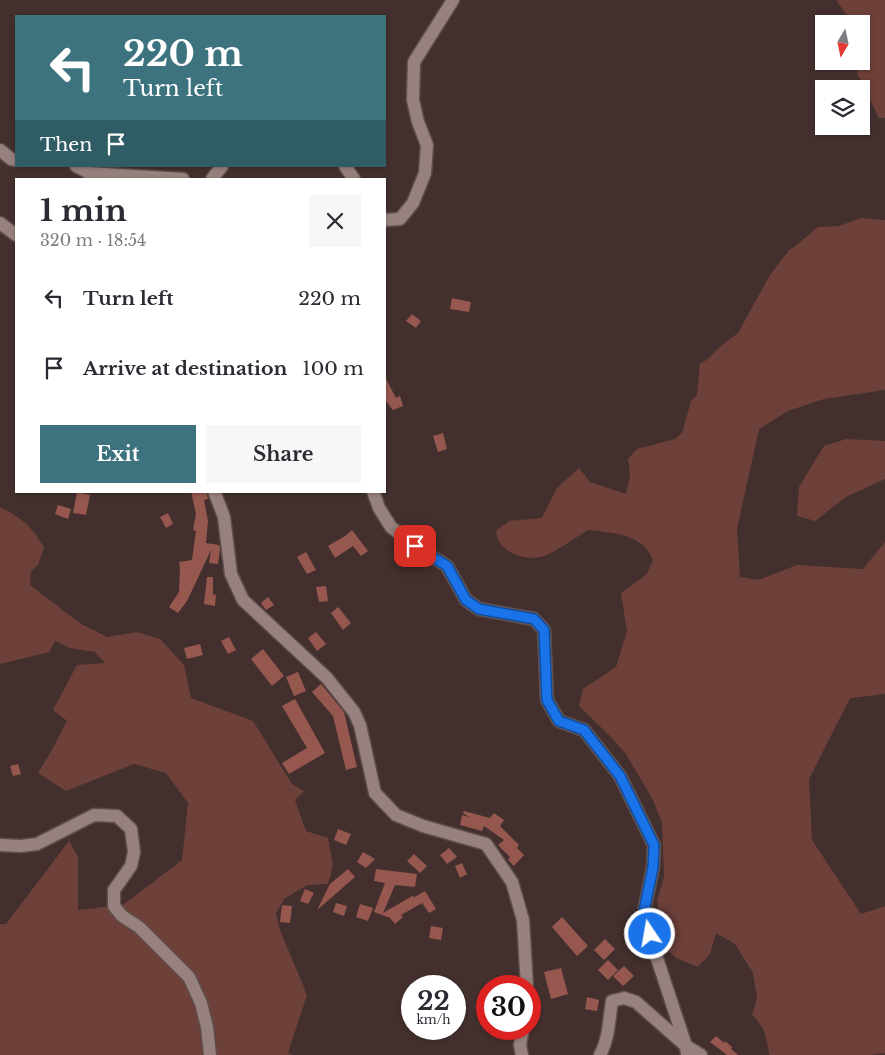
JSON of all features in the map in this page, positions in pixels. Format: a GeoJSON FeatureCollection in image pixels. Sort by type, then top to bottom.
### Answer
{"type":"FeatureCollection","features":[{"type":"Feature","properties":{"kind":"street"},"geometry":{"type":"LineString","coordinates":[[386,220],[400,219],[413,203],[425,173],[427,145],[418,122],[413,100],[414,62],[453,0]]}},
{"type":"Feature","properties":{"kind":"street"},"geometry":{"type":"LineString","coordinates":[[0,150],[11,159],[15,160]]}},
{"type":"Feature","properties":{"kind":"street"},"geometry":{"type":"LineString","coordinates":[[78,167],[89,173],[167,178]]}},
{"type":"Feature","properties":{"kind":"street"},"geometry":{"type":"LineString","coordinates":[[213,178],[221,167]]}},
{"type":"Feature","properties":{"kind":"street"},"geometry":{"type":"LineString","coordinates":[[346,167],[353,178]]}},
{"type":"Feature","properties":{"kind":"street"},"geometry":{"type":"LineString","coordinates":[[0,223],[15,235]]}},
{"type":"Feature","properties":{"kind":"street"},"geometry":{"type":"LineString","coordinates":[[215,493],[224,516],[231,574],[236,588],[243,600],[327,678],[354,712],[360,725],[375,793],[396,816],[423,826],[486,844],[512,882],[523,920],[526,975]]}},
{"type":"Feature","properties":{"kind":"street"},"geometry":{"type":"LineString","coordinates":[[373,493],[379,508],[391,527],[415,546],[447,566],[466,600],[479,609],[534,619],[544,630],[547,700],[559,721],[584,730],[620,776],[654,845],[653,867],[643,916],[686,1050]]}},
{"type":"Feature","properties":{"kind":"street"},"geometry":{"type":"LineString","coordinates":[[0,845],[21,846],[36,844],[94,815],[117,816],[130,829],[134,852],[131,866],[114,890],[114,906],[122,916],[139,926],[189,977],[201,1003],[207,1026],[210,1055]]}},
{"type":"Feature","properties":{"kind":"street"},"geometry":{"type":"LineString","coordinates":[[600,1055],[604,1048],[612,1001],[624,998],[636,1002],[686,1050],[701,1055]]}},
{"type":"Feature","properties":{"kind":"street"},"geometry":{"type":"LineString","coordinates":[[521,1040],[522,1055]]}},
{"type":"Feature","properties":{"kind":"shaded area"},"geometry":{"type":"Polygon","coordinates":[[[836,0],[885,0],[885,118],[879,118],[870,100],[870,80],[860,80],[857,73],[858,70],[870,70],[870,15],[847,15],[836,0]]]}},
{"type":"Feature","properties":{"kind":"shaded area"},"geometry":{"type":"Polygon","coordinates":[[[861,218],[885,220],[885,390],[824,399],[788,411],[759,429],[737,529],[740,577],[758,580],[797,565],[863,569],[885,542],[885,694],[850,698],[809,779],[812,840],[861,914],[885,906],[885,1053],[869,1055],[769,1055],[765,1033],[752,1015],[757,998],[753,973],[735,944],[716,933],[710,954],[698,967],[676,958],[663,945],[657,900],[664,877],[662,823],[653,800],[626,754],[579,706],[583,689],[616,667],[627,631],[621,593],[647,574],[653,560],[642,544],[634,539],[617,534],[588,530],[549,554],[537,558],[529,558],[513,554],[507,550],[501,545],[496,531],[509,521],[542,518],[557,488],[579,468],[590,482],[626,494],[630,476],[628,459],[637,449],[675,439],[682,433],[691,401],[697,395],[700,363],[707,360],[738,333],[770,275],[790,249],[818,227],[839,226],[861,218]]]}},
{"type":"Feature","properties":{"kind":"shaded area"},"geometry":{"type":"Polygon","coordinates":[[[846,439],[885,441],[885,479],[846,497],[815,521],[797,516],[799,487],[824,446],[846,439]]]}},
{"type":"Feature","properties":{"kind":"shaded area"},"geometry":{"type":"Polygon","coordinates":[[[0,507],[25,523],[35,533],[44,547],[38,565],[31,571],[30,585],[81,624],[107,637],[137,632],[160,639],[184,665],[191,698],[253,721],[292,784],[304,791],[295,800],[306,831],[328,838],[333,865],[328,884],[307,885],[284,899],[276,913],[280,930],[307,995],[288,1053],[293,1055],[0,1055],[0,924],[6,924],[69,841],[78,857],[78,910],[123,905],[182,860],[188,803],[166,773],[134,764],[66,791],[38,773],[67,721],[53,710],[77,665],[105,663],[95,652],[70,648],[55,641],[49,652],[0,664],[0,507]]]}},
{"type":"Feature","properties":{"kind":"building"},"geometry":{"type":"Polygon","coordinates":[[[452,298],[471,302],[469,312],[450,309],[452,298]]]}},
{"type":"Feature","properties":{"kind":"building"},"geometry":{"type":"Polygon","coordinates":[[[412,314],[421,321],[416,328],[406,321],[412,314]]]}},
{"type":"Feature","properties":{"kind":"building"},"geometry":{"type":"Polygon","coordinates":[[[386,379],[396,398],[400,396],[403,406],[393,410],[386,401],[386,379]]]}},
{"type":"Feature","properties":{"kind":"building"},"geometry":{"type":"Polygon","coordinates":[[[443,433],[447,449],[438,452],[433,436],[443,433]]]}},
{"type":"Feature","properties":{"kind":"building"},"geometry":{"type":"Polygon","coordinates":[[[77,493],[90,495],[86,515],[73,513],[77,493]]]}},
{"type":"Feature","properties":{"kind":"building"},"geometry":{"type":"Polygon","coordinates":[[[191,493],[206,493],[208,499],[204,500],[208,521],[206,543],[219,545],[218,564],[209,563],[211,550],[187,601],[178,613],[169,607],[179,592],[179,562],[192,560],[196,531],[193,530],[196,514],[191,493]]]}},
{"type":"Feature","properties":{"kind":"building"},"geometry":{"type":"Polygon","coordinates":[[[58,505],[71,509],[68,519],[55,514],[58,505]]]}},
{"type":"Feature","properties":{"kind":"building"},"geometry":{"type":"Polygon","coordinates":[[[168,513],[173,524],[166,528],[160,517],[168,513]]]}},
{"type":"Feature","properties":{"kind":"building"},"geometry":{"type":"Polygon","coordinates":[[[352,530],[368,551],[361,556],[353,546],[335,558],[328,546],[352,530]]]}},
{"type":"Feature","properties":{"kind":"building"},"geometry":{"type":"Polygon","coordinates":[[[306,552],[316,570],[307,574],[297,557],[306,552]]]}},
{"type":"Feature","properties":{"kind":"building"},"geometry":{"type":"Polygon","coordinates":[[[207,577],[213,577],[213,595],[216,594],[215,606],[204,604],[207,577]]]}},
{"type":"Feature","properties":{"kind":"building"},"geometry":{"type":"Polygon","coordinates":[[[326,586],[328,601],[319,602],[316,587],[326,586]]]}},
{"type":"Feature","properties":{"kind":"building"},"geometry":{"type":"Polygon","coordinates":[[[268,597],[274,605],[266,610],[261,603],[268,597]]]}},
{"type":"Feature","properties":{"kind":"building"},"geometry":{"type":"Polygon","coordinates":[[[338,607],[351,623],[343,630],[331,613],[338,607]]]}},
{"type":"Feature","properties":{"kind":"building"},"geometry":{"type":"Polygon","coordinates":[[[316,632],[326,644],[317,651],[308,638],[316,632]]]}},
{"type":"Feature","properties":{"kind":"building"},"geometry":{"type":"Polygon","coordinates":[[[229,637],[236,650],[228,654],[221,641],[229,637]]]}},
{"type":"Feature","properties":{"kind":"building"},"geometry":{"type":"Polygon","coordinates":[[[200,644],[203,655],[187,659],[184,648],[200,644]]]}},
{"type":"Feature","properties":{"kind":"building"},"geometry":{"type":"Polygon","coordinates":[[[263,649],[284,676],[272,686],[251,659],[263,649]]]}},
{"type":"Feature","properties":{"kind":"building"},"geometry":{"type":"Polygon","coordinates":[[[298,672],[306,691],[294,696],[286,677],[298,672]]]}},
{"type":"Feature","properties":{"kind":"building"},"geometry":{"type":"Polygon","coordinates":[[[321,684],[344,712],[357,767],[346,770],[333,716],[312,692],[321,684]]]}},
{"type":"Feature","properties":{"kind":"building"},"geometry":{"type":"Polygon","coordinates":[[[295,699],[325,753],[289,774],[282,763],[307,748],[282,706],[295,699]]]}},
{"type":"Feature","properties":{"kind":"building"},"geometry":{"type":"Polygon","coordinates":[[[18,764],[21,774],[13,776],[10,766],[18,764]]]}},
{"type":"Feature","properties":{"kind":"building"},"geometry":{"type":"Polygon","coordinates":[[[464,811],[490,818],[494,813],[504,820],[500,826],[519,845],[517,848],[524,855],[514,866],[508,860],[510,857],[498,845],[504,840],[484,826],[482,831],[460,825],[462,815],[469,817],[463,813],[464,811]]]}},
{"type":"Feature","properties":{"kind":"building"},"geometry":{"type":"Polygon","coordinates":[[[338,829],[351,834],[346,845],[334,840],[338,829]]]}},
{"type":"Feature","properties":{"kind":"building"},"geometry":{"type":"Polygon","coordinates":[[[449,848],[457,857],[447,864],[440,855],[449,848]]]}},
{"type":"Feature","properties":{"kind":"building"},"geometry":{"type":"Polygon","coordinates":[[[363,852],[375,859],[366,868],[357,862],[363,852]]]}},
{"type":"Feature","properties":{"kind":"building"},"geometry":{"type":"Polygon","coordinates":[[[414,854],[427,866],[420,873],[407,861],[414,854]]]}},
{"type":"Feature","properties":{"kind":"building"},"geometry":{"type":"Polygon","coordinates":[[[462,863],[467,874],[460,878],[455,866],[462,863]]]}},
{"type":"Feature","properties":{"kind":"building"},"geometry":{"type":"Polygon","coordinates":[[[348,869],[355,877],[317,910],[330,884],[348,869]]]}},
{"type":"Feature","properties":{"kind":"building"},"geometry":{"type":"Polygon","coordinates":[[[376,869],[417,874],[415,887],[395,885],[383,913],[414,895],[413,898],[425,891],[436,909],[429,913],[422,903],[401,915],[403,917],[395,924],[390,918],[374,912],[385,883],[374,881],[376,869]]]}},
{"type":"Feature","properties":{"kind":"building"},"geometry":{"type":"Polygon","coordinates":[[[305,889],[314,893],[308,904],[300,901],[305,889]]]}},
{"type":"Feature","properties":{"kind":"building"},"geometry":{"type":"Polygon","coordinates":[[[336,903],[347,906],[344,916],[333,912],[336,903]]]}},
{"type":"Feature","properties":{"kind":"building"},"geometry":{"type":"Polygon","coordinates":[[[360,904],[373,908],[368,921],[356,917],[360,904]]]}},
{"type":"Feature","properties":{"kind":"building"},"geometry":{"type":"Polygon","coordinates":[[[282,905],[292,906],[290,923],[280,922],[282,905]]]}},
{"type":"Feature","properties":{"kind":"building"},"geometry":{"type":"Polygon","coordinates":[[[562,917],[588,946],[577,956],[552,927],[562,917]]]}},
{"type":"Feature","properties":{"kind":"building"},"geometry":{"type":"Polygon","coordinates":[[[431,926],[443,928],[441,940],[429,938],[431,926]]]}},
{"type":"Feature","properties":{"kind":"building"},"geometry":{"type":"Polygon","coordinates":[[[605,939],[615,949],[604,960],[594,950],[605,939]]]}},
{"type":"Feature","properties":{"kind":"building"},"geometry":{"type":"Polygon","coordinates":[[[608,960],[618,970],[608,980],[598,970],[608,960]]]}},
{"type":"Feature","properties":{"kind":"building"},"geometry":{"type":"Polygon","coordinates":[[[624,966],[634,976],[623,986],[613,976],[624,966]]]}},
{"type":"Feature","properties":{"kind":"building"},"geometry":{"type":"Polygon","coordinates":[[[561,968],[568,994],[551,999],[544,972],[561,968]]]}},
{"type":"Feature","properties":{"kind":"building"},"geometry":{"type":"Polygon","coordinates":[[[587,997],[599,1000],[597,1011],[585,1009],[587,997]]]}},
{"type":"Feature","properties":{"kind":"building"},"geometry":{"type":"Polygon","coordinates":[[[716,1036],[732,1047],[731,1049],[738,1055],[727,1055],[710,1042],[716,1036]]]}},
{"type":"Feature","properties":{"kind":"route"},"geometry":{"type":"LineString","coordinates":[[415,546],[447,566],[466,600],[479,609],[534,619],[544,630],[547,700],[559,721],[584,730],[620,776],[654,845],[653,867],[643,916],[650,934]]}}]}
